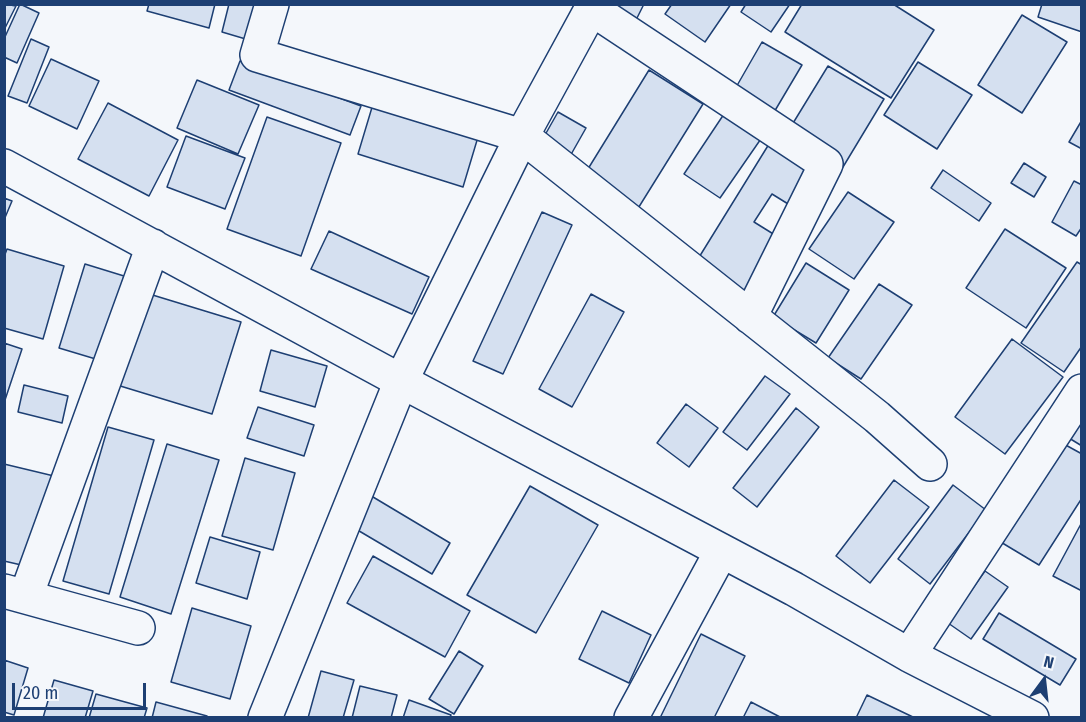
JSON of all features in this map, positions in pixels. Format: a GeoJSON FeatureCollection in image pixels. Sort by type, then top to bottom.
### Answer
{"type":"FeatureCollection","features":[{"type":"Feature","properties":{"kind":"street"},"geometry":{"type":"LineString","coordinates":[[272,4],[257,55],[522,136],[877,417],[930,464]]}},
{"type":"Feature","properties":{"kind":"street"},"geometry":{"type":"LineString","coordinates":[[265,717],[401,381],[522,136],[593,7],[826,164],[750,317]]}},
{"type":"Feature","properties":{"kind":"street"},"geometry":{"type":"LineString","coordinates":[[4,166],[401,381],[794,589],[909,655],[1032,717]]}},
{"type":"Feature","properties":{"kind":"street"},"geometry":{"type":"LineString","coordinates":[[138,628],[15,594],[153,246]]}},
{"type":"Feature","properties":{"kind":"street"},"geometry":{"type":"LineString","coordinates":[[909,655],[1082,391]]}},
{"type":"Feature","properties":{"kind":"street"},"geometry":{"type":"LineString","coordinates":[[631,717],[721,552]]}},
{"type":"Feature","properties":{"kind":"building"},"geometry":{"type":"Polygon","coordinates":[[[4,4],[16,6],[4,30],[4,4]]]}},
{"type":"Feature","properties":{"kind":"building"},"geometry":{"type":"Polygon","coordinates":[[[20,4],[39,13],[17,63],[4,57],[4,39],[20,4]]]}},
{"type":"Feature","properties":{"kind":"building"},"geometry":{"type":"Polygon","coordinates":[[[149,4],[215,4],[209,28],[147,11],[149,4]]]}},
{"type":"Feature","properties":{"kind":"building"},"geometry":{"type":"Polygon","coordinates":[[[229,4],[259,4],[249,40],[222,32],[229,4]]]}},
{"type":"Feature","properties":{"kind":"building"},"geometry":{"type":"Polygon","coordinates":[[[602,4],[644,4],[635,22],[602,4]]]}},
{"type":"Feature","properties":{"kind":"building"},"geometry":{"type":"Polygon","coordinates":[[[672,4],[731,4],[705,42],[665,14],[672,4]]]}},
{"type":"Feature","properties":{"kind":"building"},"geometry":{"type":"Polygon","coordinates":[[[746,4],[790,4],[771,32],[741,12],[746,4]]]}},
{"type":"Feature","properties":{"kind":"building"},"geometry":{"type":"Polygon","coordinates":[[[802,4],[893,4],[934,30],[891,98],[785,32],[802,4]]]}},
{"type":"Feature","properties":{"kind":"building"},"geometry":{"type":"Polygon","coordinates":[[[1042,4],[1082,4],[1082,32],[1038,17],[1042,4]]]}},
{"type":"Feature","properties":{"kind":"building"},"geometry":{"type":"Polygon","coordinates":[[[1022,15],[1067,42],[1022,113],[978,85],[1022,15]]]}},
{"type":"Feature","properties":{"kind":"building"},"geometry":{"type":"Polygon","coordinates":[[[31,39],[49,47],[27,103],[8,96],[31,39]]]}},
{"type":"Feature","properties":{"kind":"building"},"geometry":{"type":"Polygon","coordinates":[[[762,42],[802,65],[770,119],[731,96],[762,42]]]}},
{"type":"Feature","properties":{"kind":"building"},"geometry":{"type":"Polygon","coordinates":[[[51,59],[99,81],[77,129],[29,106],[51,59]]]}},
{"type":"Feature","properties":{"kind":"building"},"geometry":{"type":"Polygon","coordinates":[[[240,61],[361,106],[350,135],[229,90],[240,61]]]}},
{"type":"Feature","properties":{"kind":"building"},"geometry":{"type":"Polygon","coordinates":[[[918,62],[972,95],[937,149],[884,115],[918,62]]]}},
{"type":"Feature","properties":{"kind":"building"},"geometry":{"type":"Polygon","coordinates":[[[828,66],[884,99],[843,167],[787,133],[828,66]]]}},
{"type":"Feature","properties":{"kind":"building"},"geometry":{"type":"Polygon","coordinates":[[[649,70],[703,104],[637,210],[583,177],[649,70]]]}},
{"type":"Feature","properties":{"kind":"building"},"geometry":{"type":"Polygon","coordinates":[[[197,80],[259,105],[238,154],[177,128],[197,80]]]}},
{"type":"Feature","properties":{"kind":"building"},"geometry":{"type":"Polygon","coordinates":[[[108,103],[178,140],[149,196],[78,159],[108,103]]]}},
{"type":"Feature","properties":{"kind":"building"},"geometry":{"type":"Polygon","coordinates":[[[373,104],[478,137],[463,187],[358,154],[373,104]]]}},
{"type":"Feature","properties":{"kind":"building"},"geometry":{"type":"Polygon","coordinates":[[[728,108],[765,133],[720,198],[684,174],[728,108]]]}},
{"type":"Feature","properties":{"kind":"building"},"geometry":{"type":"Polygon","coordinates":[[[558,112],[586,128],[569,158],[541,142],[558,112]]]}},
{"type":"Feature","properties":{"kind":"building"},"geometry":{"type":"Polygon","coordinates":[[[267,117],[341,143],[301,256],[227,229],[267,117]]]}},
{"type":"Feature","properties":{"kind":"building"},"geometry":{"type":"Polygon","coordinates":[[[1082,120],[1082,149],[1069,142],[1082,120]]]}},
{"type":"Feature","properties":{"kind":"building"},"geometry":{"type":"Polygon","coordinates":[[[186,136],[245,158],[225,209],[167,187],[186,136]]]}},
{"type":"Feature","properties":{"kind":"building"},"geometry":{"type":"Polygon","coordinates":[[[769,144],[815,172],[793,207],[772,194],[754,222],[783,240],[746,300],[693,267],[769,144]]]}},
{"type":"Feature","properties":{"kind":"building"},"geometry":{"type":"Polygon","coordinates":[[[1024,163],[1046,177],[1034,197],[1011,183],[1024,163]]]}},
{"type":"Feature","properties":{"kind":"building"},"geometry":{"type":"Polygon","coordinates":[[[943,170],[991,203],[979,221],[931,188],[943,170]]]}},
{"type":"Feature","properties":{"kind":"building"},"geometry":{"type":"Polygon","coordinates":[[[1074,181],[1082,185],[1082,227],[1076,236],[1052,222],[1074,181]]]}},
{"type":"Feature","properties":{"kind":"building"},"geometry":{"type":"Polygon","coordinates":[[[848,192],[894,222],[854,279],[809,249],[848,192]]]}},
{"type":"Feature","properties":{"kind":"building"},"geometry":{"type":"Polygon","coordinates":[[[4,198],[12,201],[4,220],[4,198]]]}},
{"type":"Feature","properties":{"kind":"building"},"geometry":{"type":"Polygon","coordinates":[[[542,212],[572,225],[503,374],[473,361],[542,212]]]}},
{"type":"Feature","properties":{"kind":"building"},"geometry":{"type":"Polygon","coordinates":[[[1005,229],[1066,268],[1026,328],[966,288],[1005,229]]]}},
{"type":"Feature","properties":{"kind":"building"},"geometry":{"type":"Polygon","coordinates":[[[329,231],[429,277],[412,314],[311,269],[329,231]]]}},
{"type":"Feature","properties":{"kind":"building"},"geometry":{"type":"Polygon","coordinates":[[[7,249],[64,266],[43,339],[4,328],[4,257],[7,249]]]}},
{"type":"Feature","properties":{"kind":"building"},"geometry":{"type":"Polygon","coordinates":[[[1077,262],[1082,265],[1082,346],[1064,372],[1021,343],[1077,262]]]}},
{"type":"Feature","properties":{"kind":"building"},"geometry":{"type":"Polygon","coordinates":[[[806,263],[849,290],[816,343],[773,317],[806,263]]]}},
{"type":"Feature","properties":{"kind":"building"},"geometry":{"type":"Polygon","coordinates":[[[85,264],[124,276],[99,360],[59,348],[85,264]]]}},
{"type":"Feature","properties":{"kind":"building"},"geometry":{"type":"Polygon","coordinates":[[[879,284],[912,305],[861,379],[828,358],[879,284]]]}},
{"type":"Feature","properties":{"kind":"building"},"geometry":{"type":"Polygon","coordinates":[[[146,293],[241,322],[212,414],[117,385],[146,293]]]}},
{"type":"Feature","properties":{"kind":"building"},"geometry":{"type":"Polygon","coordinates":[[[591,294],[624,312],[572,407],[539,389],[591,294]]]}},
{"type":"Feature","properties":{"kind":"building"},"geometry":{"type":"Polygon","coordinates":[[[1012,339],[1063,377],[1005,454],[955,417],[1012,339]]]}},
{"type":"Feature","properties":{"kind":"building"},"geometry":{"type":"Polygon","coordinates":[[[4,343],[22,349],[4,403],[4,343]]]}},
{"type":"Feature","properties":{"kind":"building"},"geometry":{"type":"Polygon","coordinates":[[[271,350],[327,366],[315,407],[260,391],[271,350]]]}},
{"type":"Feature","properties":{"kind":"building"},"geometry":{"type":"Polygon","coordinates":[[[765,376],[790,394],[747,450],[723,432],[765,376]]]}},
{"type":"Feature","properties":{"kind":"building"},"geometry":{"type":"Polygon","coordinates":[[[24,385],[68,396],[62,423],[18,412],[24,385]]]}},
{"type":"Feature","properties":{"kind":"building"},"geometry":{"type":"Polygon","coordinates":[[[686,404],[718,428],[689,467],[657,443],[686,404]]]}},
{"type":"Feature","properties":{"kind":"building"},"geometry":{"type":"Polygon","coordinates":[[[258,407],[314,425],[304,456],[247,438],[258,407]]]}},
{"type":"Feature","properties":{"kind":"building"},"geometry":{"type":"Polygon","coordinates":[[[1082,407],[1082,446],[1064,435],[1082,407]]]}},
{"type":"Feature","properties":{"kind":"building"},"geometry":{"type":"Polygon","coordinates":[[[796,408],[819,427],[757,507],[733,488],[796,408]]]}},
{"type":"Feature","properties":{"kind":"building"},"geometry":{"type":"Polygon","coordinates":[[[108,427],[154,440],[109,594],[63,581],[108,427]]]}},
{"type":"Feature","properties":{"kind":"building"},"geometry":{"type":"Polygon","coordinates":[[[1062,443],[1082,454],[1082,498],[1039,565],[999,541],[1062,443]]]}},
{"type":"Feature","properties":{"kind":"building"},"geometry":{"type":"Polygon","coordinates":[[[167,444],[219,460],[171,614],[120,597],[167,444]]]}},
{"type":"Feature","properties":{"kind":"building"},"geometry":{"type":"Polygon","coordinates":[[[245,458],[295,473],[273,550],[222,536],[245,458]]]}},
{"type":"Feature","properties":{"kind":"building"},"geometry":{"type":"Polygon","coordinates":[[[4,464],[54,476],[30,567],[4,561],[4,464]]]}},
{"type":"Feature","properties":{"kind":"building"},"geometry":{"type":"Polygon","coordinates":[[[894,480],[929,507],[870,583],[836,556],[894,480]]]}},
{"type":"Feature","properties":{"kind":"building"},"geometry":{"type":"Polygon","coordinates":[[[953,485],[986,510],[930,584],[898,559],[953,485]]]}},
{"type":"Feature","properties":{"kind":"building"},"geometry":{"type":"Polygon","coordinates":[[[530,486],[598,525],[536,633],[467,595],[530,486]]]}},
{"type":"Feature","properties":{"kind":"building"},"geometry":{"type":"Polygon","coordinates":[[[368,494],[450,543],[432,574],[349,525],[368,494]]]}},
{"type":"Feature","properties":{"kind":"building"},"geometry":{"type":"Polygon","coordinates":[[[1082,522],[1082,591],[1053,576],[1082,522]]]}},
{"type":"Feature","properties":{"kind":"building"},"geometry":{"type":"Polygon","coordinates":[[[210,537],[260,552],[247,599],[196,583],[210,537]]]}},
{"type":"Feature","properties":{"kind":"building"},"geometry":{"type":"Polygon","coordinates":[[[373,556],[470,611],[445,657],[347,603],[373,556]]]}},
{"type":"Feature","properties":{"kind":"building"},"geometry":{"type":"Polygon","coordinates":[[[985,571],[1008,587],[971,639],[948,623],[985,571]]]}},
{"type":"Feature","properties":{"kind":"building"},"geometry":{"type":"Polygon","coordinates":[[[192,608],[251,626],[230,699],[171,682],[192,608]]]}},
{"type":"Feature","properties":{"kind":"building"},"geometry":{"type":"Polygon","coordinates":[[[602,611],[651,635],[629,683],[579,659],[602,611]]]}},
{"type":"Feature","properties":{"kind":"building"},"geometry":{"type":"Polygon","coordinates":[[[999,613],[1076,659],[1060,685],[983,639],[999,613]]]}},
{"type":"Feature","properties":{"kind":"building"},"geometry":{"type":"Polygon","coordinates":[[[701,634],[745,656],[714,718],[660,718],[701,634]]]}},
{"type":"Feature","properties":{"kind":"building"},"geometry":{"type":"Polygon","coordinates":[[[459,651],[483,666],[454,714],[429,699],[459,651]]]}},
{"type":"Feature","properties":{"kind":"building"},"geometry":{"type":"Polygon","coordinates":[[[4,660],[28,668],[14,715],[4,712],[4,660]]]}},
{"type":"Feature","properties":{"kind":"building"},"geometry":{"type":"Polygon","coordinates":[[[321,671],[354,680],[343,718],[308,718],[321,671]]]}},
{"type":"Feature","properties":{"kind":"building"},"geometry":{"type":"Polygon","coordinates":[[[54,680],[93,691],[85,718],[43,718],[54,680]]]}},
{"type":"Feature","properties":{"kind":"building"},"geometry":{"type":"Polygon","coordinates":[[[360,686],[397,695],[391,718],[352,718],[360,686]]]}},
{"type":"Feature","properties":{"kind":"building"},"geometry":{"type":"Polygon","coordinates":[[[96,694],[147,708],[144,718],[89,718],[96,694]]]}},
{"type":"Feature","properties":{"kind":"building"},"geometry":{"type":"Polygon","coordinates":[[[867,695],[915,718],[856,718],[867,695]]]}},
{"type":"Feature","properties":{"kind":"building"},"geometry":{"type":"Polygon","coordinates":[[[409,700],[451,715],[450,718],[403,718],[409,700]]]}},
{"type":"Feature","properties":{"kind":"building"},"geometry":{"type":"Polygon","coordinates":[[[156,702],[207,716],[206,718],[152,718],[156,702]]]}},
{"type":"Feature","properties":{"kind":"building"},"geometry":{"type":"Polygon","coordinates":[[[751,702],[782,718],[743,718],[751,702]]]}}]}
